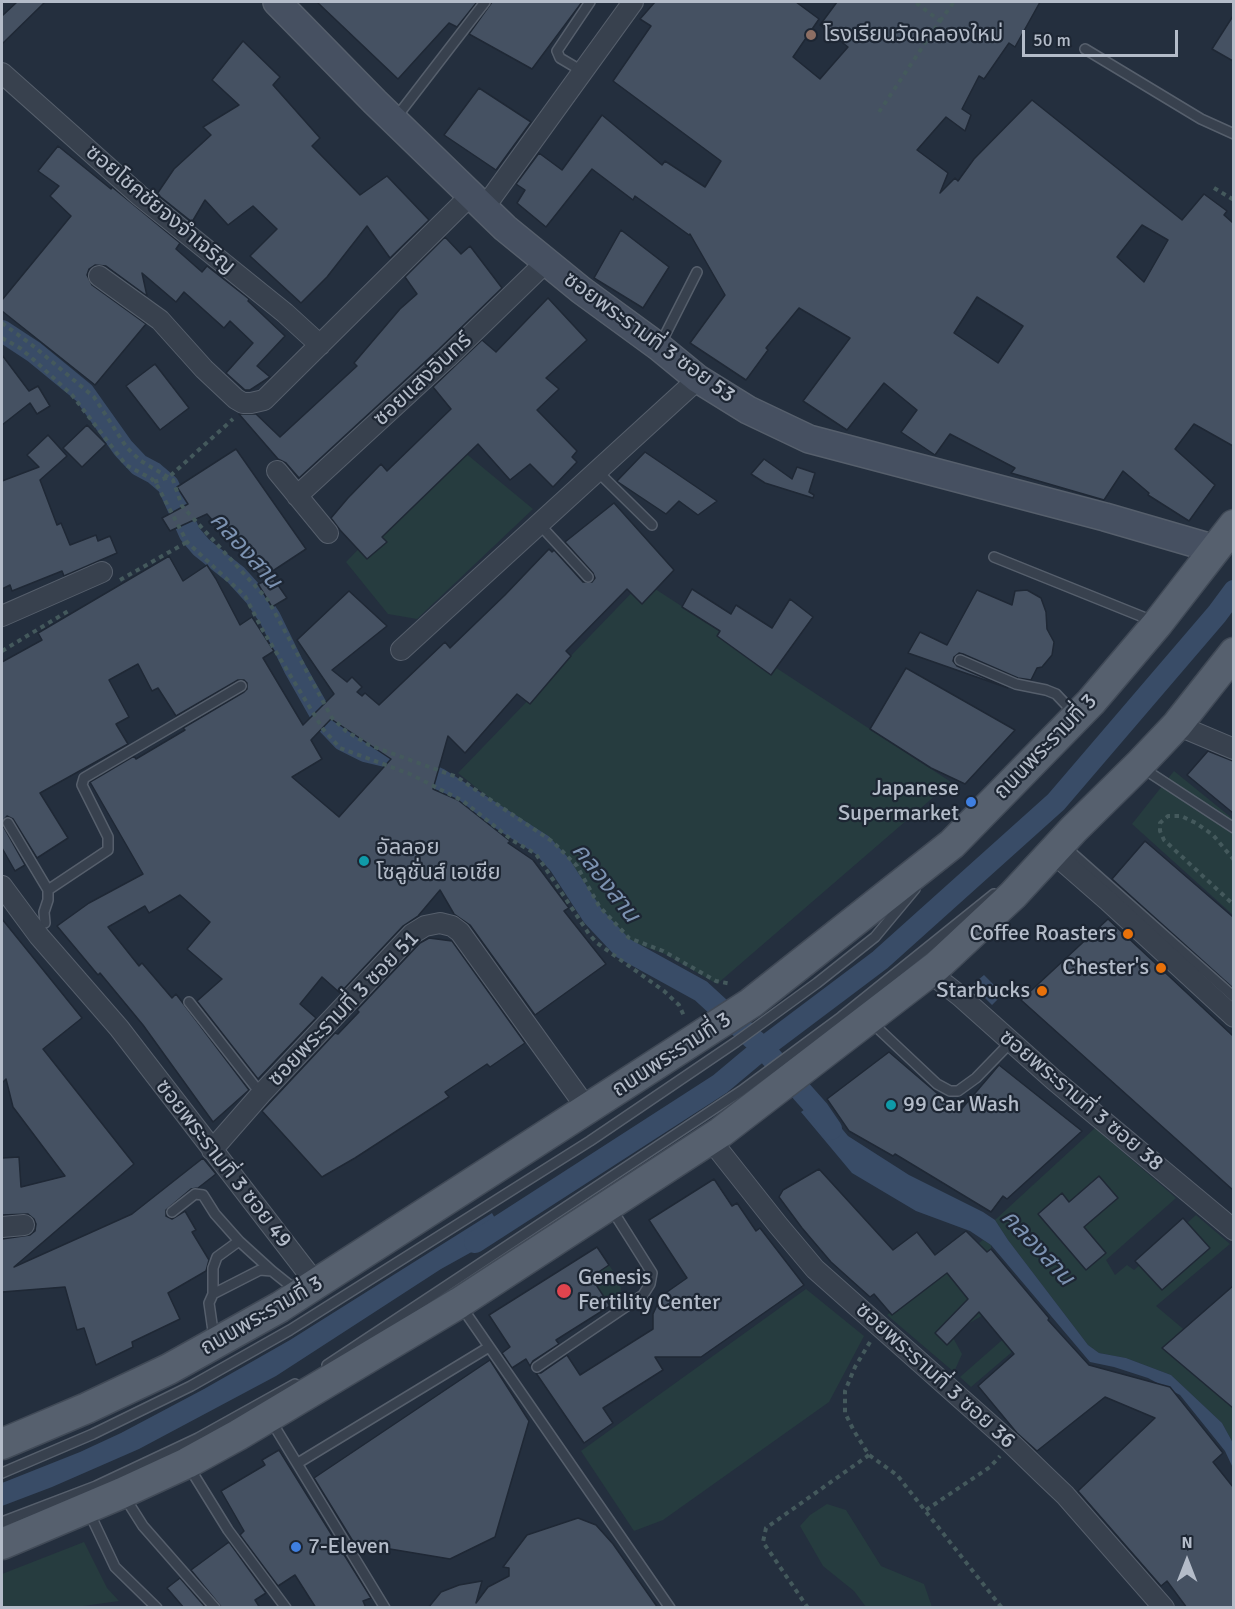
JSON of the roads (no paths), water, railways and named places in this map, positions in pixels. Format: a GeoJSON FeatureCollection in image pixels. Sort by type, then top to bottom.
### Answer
{"type":"FeatureCollection","features":[{"type":"Feature","properties":{"kind":"main road","name":"ถนนพระรามที่ 3"},"geometry":{"type":"LineString","coordinates":[[2,1444],[87,1408],[215,1344],[309,1290],[588,1110],[724,1036],[746,1005],[952,844],[1077,716],[1158,623],[1233,525]]}},
{"type":"Feature","properties":{"kind":"main road"},"geometry":{"type":"LineString","coordinates":[[2,1544],[187,1463],[269,1417],[459,1303],[710,1140],[754,1095],[832,1047],[929,972],[1013,895],[1177,725],[1233,653]]}},
{"type":"Feature","properties":{"kind":"street","name":"ซอยพระรามที่ 3 ซอย 53"},"geometry":{"type":"LineString","coordinates":[[277,2],[478,201],[546,261],[698,379],[748,410],[809,439],[1215,549]]}},
{"type":"Feature","properties":{"kind":"street"},"geometry":{"type":"LineString","coordinates":[[99,276],[160,320],[204,369],[236,399],[243,404],[264,400],[320,345],[478,201],[582,71],[633,2]]}},
{"type":"Feature","properties":{"kind":"street","name":"ซอยโชคชัยจงจำเจริญ"},"geometry":{"type":"LineString","coordinates":[[2,73],[140,196],[285,313],[320,345]]}},
{"type":"Feature","properties":{"kind":"street","name":"ซอยแสงอินทร์"},"geometry":{"type":"LineString","coordinates":[[297,496],[447,357],[546,261]]}},
{"type":"Feature","properties":{"kind":"street"},"geometry":{"type":"LineString","coordinates":[[401,650],[698,379]]}},
{"type":"Feature","properties":{"kind":"street"},"geometry":{"type":"LineString","coordinates":[[277,471],[328,533]]}},
{"type":"Feature","properties":{"kind":"street"},"geometry":{"type":"LineString","coordinates":[[2,616],[102,572]]}},
{"type":"Feature","properties":{"kind":"street"},"geometry":{"type":"LineString","coordinates":[[1177,725],[1233,749]]}},
{"type":"Feature","properties":{"kind":"street"},"geometry":{"type":"LineString","coordinates":[[1063,842],[1107,900],[1233,1017]]}},
{"type":"Feature","properties":{"kind":"street","name":"ซอยพระรามที่ 3 ซอย 49"},"geometry":{"type":"LineString","coordinates":[[2,886],[39,936],[130,1043],[212,1149],[309,1290]]}},
{"type":"Feature","properties":{"kind":"street","name":"ซอยพระรามที่ 3 ซอย 49"},"geometry":{"type":"LineString","coordinates":[[45,923],[128,1018],[132,1028],[130,1043]]}},
{"type":"Feature","properties":{"kind":"street","name":"ซอยพระรามที่ 3 ซอย 51"},"geometry":{"type":"LineString","coordinates":[[212,1149],[412,934],[425,926],[440,923],[452,926],[460,932],[588,1110]]}},
{"type":"Feature","properties":{"kind":"street","name":"ซอยพระรามที่ 3 ซอย 38"},"geometry":{"type":"LineString","coordinates":[[929,972],[1233,1230]]}},
{"type":"Feature","properties":{"kind":"street","name":"ซอยพระรามที่ 3 ซอย 36"},"geometry":{"type":"LineString","coordinates":[[710,1140],[815,1269],[1012,1444],[1065,1495],[1164,1608]]}},
{"type":"Feature","properties":{"kind":"street"},"geometry":{"type":"LineString","coordinates":[[2,1227],[24,1225]]}},
{"type":"Feature","properties":{"kind":"lane"},"geometry":{"type":"LineString","coordinates":[[394,120],[485,2]]}},
{"type":"Feature","properties":{"kind":"lane"},"geometry":{"type":"LineString","coordinates":[[582,71],[560,58],[557,51],[590,2]]}},
{"type":"Feature","properties":{"kind":"lane"},"geometry":{"type":"LineString","coordinates":[[1085,50],[1233,134]]}},
{"type":"Feature","properties":{"kind":"lane"},"geometry":{"type":"LineString","coordinates":[[659,347],[697,272]]}},
{"type":"Feature","properties":{"kind":"lane"},"geometry":{"type":"LineString","coordinates":[[598,472],[652,525]]}},
{"type":"Feature","properties":{"kind":"lane"},"geometry":{"type":"LineString","coordinates":[[540,525],[588,577]]}},
{"type":"Feature","properties":{"kind":"lane"},"geometry":{"type":"LineString","coordinates":[[994,557],[1158,623]]}},
{"type":"Feature","properties":{"kind":"lane"},"geometry":{"type":"LineString","coordinates":[[960,660],[1016,684],[1056,694],[1077,716]]}},
{"type":"Feature","properties":{"kind":"lane"},"geometry":{"type":"LineString","coordinates":[[48,890],[108,850],[108,837],[82,785],[84,778],[241,686]]}},
{"type":"Feature","properties":{"kind":"lane"},"geometry":{"type":"LineString","coordinates":[[1139,765],[1233,828]]}},
{"type":"Feature","properties":{"kind":"lane"},"geometry":{"type":"LineString","coordinates":[[8,823],[48,890],[44,912],[45,923]]}},
{"type":"Feature","properties":{"kind":"lane"},"geometry":{"type":"LineString","coordinates":[[1013,879],[1063,842],[1233,997]]}},
{"type":"Feature","properties":{"kind":"lane"},"geometry":{"type":"LineString","coordinates":[[318,1371],[754,1095],[782,1060],[842,1017],[1004,886]]}},
{"type":"Feature","properties":{"kind":"lane"},"geometry":{"type":"LineString","coordinates":[[189,1002],[261,1094]]}},
{"type":"Feature","properties":{"kind":"lane"},"geometry":{"type":"LineString","coordinates":[[868,1019],[937,1084],[950,1091],[958,1091],[975,1078],[1011,1042]]}},
{"type":"Feature","properties":{"kind":"lane"},"geometry":{"type":"LineString","coordinates":[[2,1473],[93,1434],[191,1386],[290,1330],[590,1140],[724,1036]]}},
{"type":"Feature","properties":{"kind":"lane"},"geometry":{"type":"LineString","coordinates":[[172,1212],[195,1194],[203,1195],[215,1214],[239,1241],[272,1271],[309,1290]]}},
{"type":"Feature","properties":{"kind":"lane"},"geometry":{"type":"LineString","coordinates":[[537,1367],[643,1294],[650,1284],[652,1273],[609,1205]]}},
{"type":"Feature","properties":{"kind":"lane"},"geometry":{"type":"LineString","coordinates":[[215,1344],[209,1303],[213,1294],[213,1268],[217,1257],[239,1241]]}},
{"type":"Feature","properties":{"kind":"lane"},"geometry":{"type":"LineString","coordinates":[[213,1294],[260,1270],[272,1271]]}},
{"type":"Feature","properties":{"kind":"lane"},"geometry":{"type":"LineString","coordinates":[[459,1303],[670,1608]]}},
{"type":"Feature","properties":{"kind":"lane"},"geometry":{"type":"LineString","coordinates":[[298,1463],[489,1347]]}},
{"type":"Feature","properties":{"kind":"lane"},"geometry":{"type":"LineString","coordinates":[[2,1522],[96,1486],[198,1438],[308,1377]]}},
{"type":"Feature","properties":{"kind":"lane"},"geometry":{"type":"LineString","coordinates":[[269,1417],[385,1608]]}},
{"type":"Feature","properties":{"kind":"lane"},"geometry":{"type":"LineString","coordinates":[[187,1463],[228,1530],[286,1608]]}},
{"type":"Feature","properties":{"kind":"lane"},"geometry":{"type":"LineString","coordinates":[[122,1493],[143,1526],[215,1608]]}},
{"type":"Feature","properties":{"kind":"lane"},"geometry":{"type":"LineString","coordinates":[[87,1507],[115,1567],[157,1608]]}},
{"type":"Feature","properties":{"kind":"water"},"geometry":{"type":"Polygon","coordinates":[[[984,975],[1003,994],[992,1005],[972,985],[984,975]]]}},
{"type":"Feature","properties":{"kind":"water"},"geometry":{"type":"Polygon","coordinates":[[[818,1100],[848,1136],[909,1175],[995,1220],[1088,1345],[1099,1353],[1126,1358],[1171,1375],[1222,1423],[1233,1443],[1233,1468],[1225,1451],[1180,1395],[1148,1378],[1090,1362],[991,1245],[970,1231],[916,1211],[852,1173],[801,1112],[818,1100]]]}},
{"type":"Feature","properties":{"kind":"water"},"geometry":{"type":"Polygon","coordinates":[[[492,1213],[504,1234],[441,1269],[276,1376],[139,1449],[2,1506],[2,1483],[121,1433],[204,1389],[290,1340],[492,1213]]]}},
{"type":"Feature","properties":{"kind":"waterway","name":"คลองสาน"},"geometry":{"type":"LineString","coordinates":[[2,331],[34,352],[84,393],[123,448],[139,465],[154,473],[168,485],[190,534],[201,547],[236,575],[255,596],[270,618],[324,720],[343,740],[365,751],[390,757],[439,779],[542,845],[560,865],[593,916],[623,948],[701,991],[763,1048],[818,1110],[831,1129]]}},
{"type":"Feature","properties":{"kind":"waterway"},"geometry":{"type":"LineString","coordinates":[[475,1242],[720,1084],[763,1048],[880,960],[1056,802],[1217,614],[1234,591]]}},
{"type":"Feature","properties":{"kind":"place","name":"โรงเรียนวัดคลองใหม่"},"geometry":{"type":"Point","coordinates":[811,35]}},
{"type":"Feature","properties":{"kind":"place","name":"Japanese Supermarket"},"geometry":{"type":"Point","coordinates":[971,802]}},
{"type":"Feature","properties":{"kind":"place","name":"อัลลอย โซลูชั่นส์ เอเชีย"},"geometry":{"type":"Point","coordinates":[364,861]}},
{"type":"Feature","properties":{"kind":"place","name":"Coffee Roasters"},"geometry":{"type":"Point","coordinates":[1128,934]}},
{"type":"Feature","properties":{"kind":"place","name":"Chester's"},"geometry":{"type":"Point","coordinates":[1161,968]}},
{"type":"Feature","properties":{"kind":"place","name":"Starbucks"},"geometry":{"type":"Point","coordinates":[1042,991]}},
{"type":"Feature","properties":{"kind":"place","name":"99 Car Wash"},"geometry":{"type":"Point","coordinates":[891,1105]}},
{"type":"Feature","properties":{"kind":"place","name":"Genesis Fertility Center"},"geometry":{"type":"Point","coordinates":[564,1291]}},
{"type":"Feature","properties":{"kind":"place","name":"7-Eleven"},"geometry":{"type":"Point","coordinates":[296,1547]}}]}
